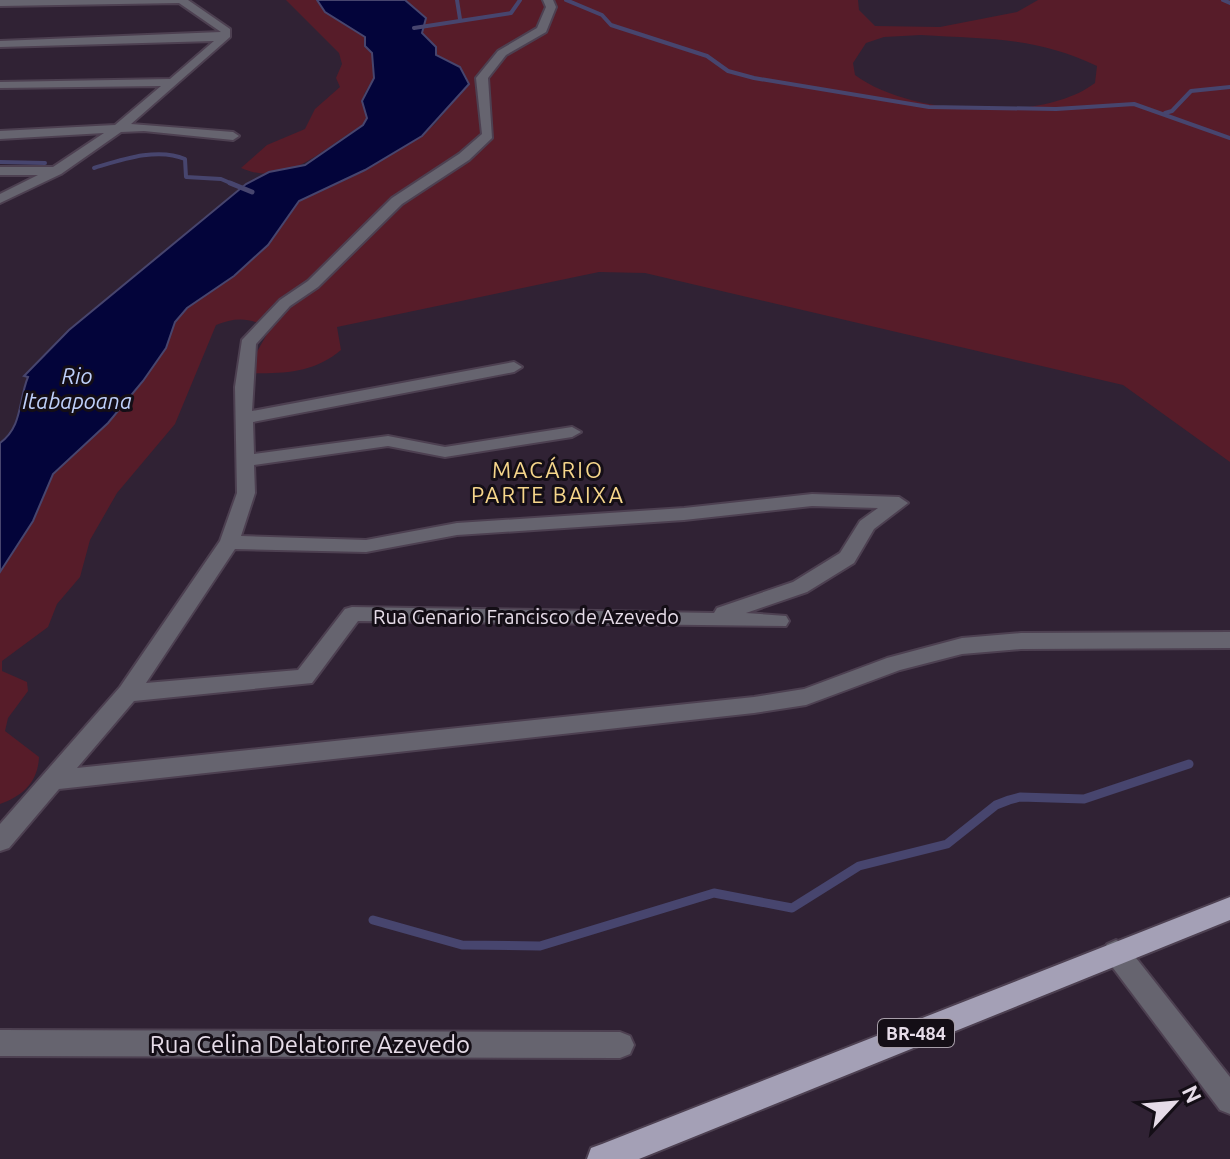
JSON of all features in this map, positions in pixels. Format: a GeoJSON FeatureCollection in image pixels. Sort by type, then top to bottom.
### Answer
{"type":"FeatureCollection","features":[{"type":"Feature","properties":{"kind":"main road","name":"BR-484"},"geometry":{"type":"LineString","coordinates":[[602,1159],[1230,908]]}},
{"type":"Feature","properties":{"kind":"street"},"geometry":{"type":"LineString","coordinates":[[0,199],[56,171],[119,128],[225,37],[226,31],[181,0],[11,5]]}},
{"type":"Feature","properties":{"kind":"street"},"geometry":{"type":"LineString","coordinates":[[0,841],[128,693],[229,542],[246,493],[248,343],[285,303],[313,284],[397,201],[464,157],[488,135],[482,78],[502,53],[542,30],[551,7],[548,0]]}},
{"type":"Feature","properties":{"kind":"street"},"geometry":{"type":"LineString","coordinates":[[0,44],[225,37]]}},
{"type":"Feature","properties":{"kind":"street"},"geometry":{"type":"LineString","coordinates":[[0,85],[173,82]]}},
{"type":"Feature","properties":{"kind":"street"},"geometry":{"type":"LineString","coordinates":[[0,135],[119,128],[233,136]]}},
{"type":"Feature","properties":{"kind":"street"},"geometry":{"type":"LineString","coordinates":[[0,171],[56,171]]}},
{"type":"Feature","properties":{"kind":"street"},"geometry":{"type":"LineString","coordinates":[[245,418],[514,367]]}},
{"type":"Feature","properties":{"kind":"street"},"geometry":{"type":"LineString","coordinates":[[246,461],[388,441],[445,452],[572,432]]}},
{"type":"Feature","properties":{"kind":"street"},"geometry":{"type":"LineString","coordinates":[[229,542],[366,546],[457,529],[812,500],[899,503],[867,525],[847,558],[800,587],[713,617]]}},
{"type":"Feature","properties":{"kind":"street","name":"Rua Genario Francisco de Azevedo"},"geometry":{"type":"LineString","coordinates":[[128,693],[304,677],[352,614],[713,617],[779,621]]}},
{"type":"Feature","properties":{"kind":"street"},"geometry":{"type":"LineString","coordinates":[[52,780],[754,705],[806,697],[895,664],[962,646],[1021,641],[1230,640]]}},
{"type":"Feature","properties":{"kind":"street"},"geometry":{"type":"LineString","coordinates":[[1116,952],[1230,1100]]}},
{"type":"Feature","properties":{"kind":"street","name":"Rua Celina Delatorre Azevedo"},"geometry":{"type":"LineString","coordinates":[[0,1043],[620,1045]]}},
{"type":"Feature","properties":{"kind":"shaded area"},"geometry":{"type":"Polygon","coordinates":[[[286,0],[318,0],[365,37],[372,53],[374,78],[364,94],[367,118],[363,125],[290,169],[258,173],[241,168],[267,145],[305,129],[315,109],[340,87],[336,78],[342,64],[339,53],[286,0]]]}},
{"type":"Feature","properties":{"kind":"shaded area"},"geometry":{"type":"Polygon","coordinates":[[[405,0],[858,0],[859,10],[875,26],[940,27],[1017,12],[1038,0],[1230,0],[1230,462],[1123,385],[645,273],[599,272],[337,327],[341,350],[319,364],[295,371],[245,373],[267,334],[264,326],[252,321],[228,321],[216,325],[175,424],[117,493],[90,540],[80,577],[57,604],[48,627],[2,661],[2,671],[27,682],[28,691],[8,718],[5,731],[39,757],[36,774],[28,787],[0,804],[0,572],[33,521],[53,474],[108,423],[143,381],[166,348],[175,322],[187,308],[234,276],[268,245],[299,201],[365,170],[409,143],[434,125],[468,84],[463,71],[436,55],[436,47],[422,33],[426,18],[405,0]],[[921,35],[884,37],[866,43],[853,63],[855,75],[878,89],[907,99],[975,109],[1042,105],[1071,96],[1095,83],[1097,66],[1053,49],[1011,41],[921,35]]]}},
{"type":"Feature","properties":{"kind":"water","name":"Rio Itabapoana"},"geometry":{"type":"Polygon","coordinates":[[[317,0],[405,0],[426,18],[422,33],[436,47],[436,55],[460,67],[469,84],[422,136],[365,170],[299,201],[268,245],[234,276],[187,308],[175,322],[166,348],[143,381],[108,423],[53,474],[33,521],[0,572],[0,443],[16,421],[28,377],[24,376],[69,330],[246,184],[269,172],[305,165],[363,125],[367,118],[362,101],[374,78],[372,53],[365,46],[365,37],[325,12],[317,0]]]}},
{"type":"Feature","properties":{"kind":"waterway"},"geometry":{"type":"LineString","coordinates":[[457,0],[460,19]]}},
{"type":"Feature","properties":{"kind":"waterway"},"geometry":{"type":"LineString","coordinates":[[414,28],[511,13],[520,0]]}},
{"type":"Feature","properties":{"kind":"waterway"},"geometry":{"type":"LineString","coordinates":[[566,0],[602,15],[611,25],[707,56],[728,71],[754,78],[929,107],[1056,109],[1134,104],[1230,138]]}},
{"type":"Feature","properties":{"kind":"waterway"},"geometry":{"type":"LineString","coordinates":[[1223,0],[1230,3]]}},
{"type":"Feature","properties":{"kind":"waterway"},"geometry":{"type":"LineString","coordinates":[[1165,113],[1172,111],[1191,91],[1230,87]]}},
{"type":"Feature","properties":{"kind":"waterway"},"geometry":{"type":"LineString","coordinates":[[94,168],[139,156],[163,154],[185,159],[186,177],[221,179],[235,185]]}},
{"type":"Feature","properties":{"kind":"waterway"},"geometry":{"type":"LineString","coordinates":[[0,162],[45,163]]}},
{"type":"Feature","properties":{"kind":"waterway"},"geometry":{"type":"LineString","coordinates":[[230,183],[252,192]]}},
{"type":"Feature","properties":{"kind":"waterway"},"geometry":{"type":"LineString","coordinates":[[373,920],[462,945],[540,946],[714,893],[792,908],[859,866],[947,844],[996,805],[1009,800],[1020,797],[1084,799],[1189,764]]}},
{"type":"Feature","properties":{"kind":"district","name":"MACÁRIO PARTE BAIXA"},"geometry":{"type":"Point","coordinates":[548,482]}}]}
